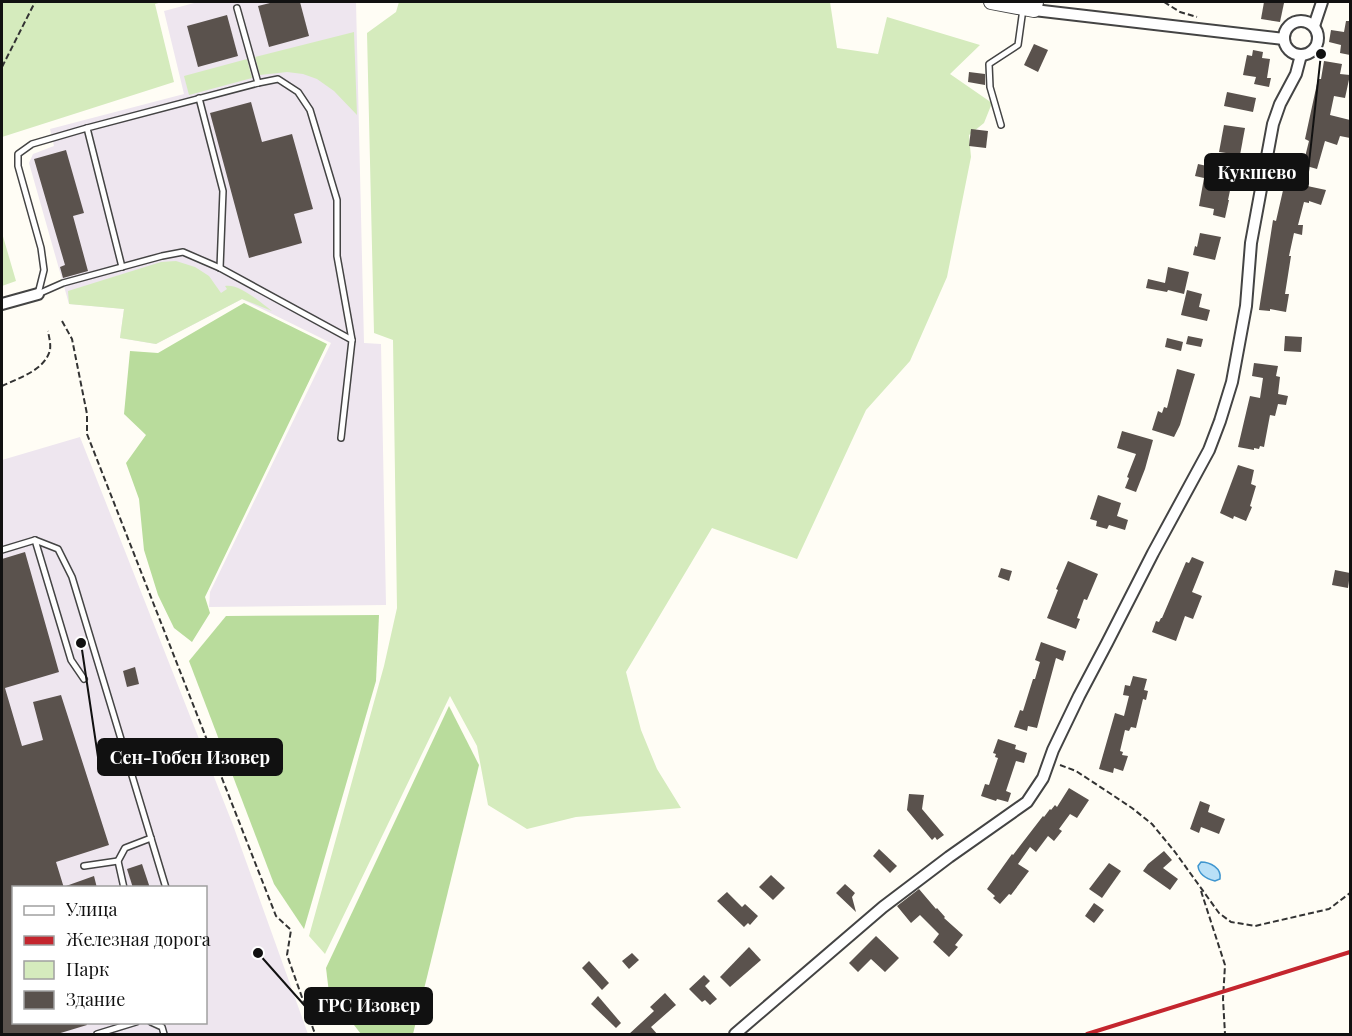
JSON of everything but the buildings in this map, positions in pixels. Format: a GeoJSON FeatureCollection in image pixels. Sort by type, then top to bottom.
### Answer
{"type":"FeatureCollection","features":[{"type":"Feature","properties":{"kind":"street"},"geometry":{"type":"LineString","coordinates":[[992,2],[1284,39]]}},
{"type":"Feature","properties":{"kind":"street"},"geometry":{"type":"LineString","coordinates":[[1314,26],[1303,21],[1292,23],[1285,32],[1284,39],[1287,48],[1296,55],[1312,52],[1316,48],[1318,36],[1314,26],[1322,2]]}},
{"type":"Feature","properties":{"kind":"street"},"geometry":{"type":"LineString","coordinates":[[735,1035],[883,907],[1027,802],[1043,778],[1079,696],[1209,450],[1220,421],[1232,382],[1246,306],[1251,243],[1273,124],[1280,104],[1296,74],[1301,55]]}},
{"type":"Feature","properties":{"kind":"street"},"geometry":{"type":"LineString","coordinates":[[2,304],[38,294]]}},
{"type":"Feature","properties":{"kind":"lane"},"geometry":{"type":"LineString","coordinates":[[1001,125],[990,87],[989,64],[1018,45],[1031,6]]}},
{"type":"Feature","properties":{"kind":"lane"},"geometry":{"type":"LineString","coordinates":[[237,8],[258,83]]}},
{"type":"Feature","properties":{"kind":"lane"},"geometry":{"type":"LineString","coordinates":[[38,294],[44,270],[41,248],[18,166],[18,154],[32,144],[87,128],[278,79],[298,92],[310,110],[337,200],[337,256],[352,340],[341,438]]}},
{"type":"Feature","properties":{"kind":"lane"},"geometry":{"type":"LineString","coordinates":[[199,98],[223,191],[220,268]]}},
{"type":"Feature","properties":{"kind":"lane"},"geometry":{"type":"LineString","coordinates":[[87,128],[122,267]]}},
{"type":"Feature","properties":{"kind":"lane"},"geometry":{"type":"LineString","coordinates":[[38,294],[63,283],[183,252],[220,268],[352,340]]}},
{"type":"Feature","properties":{"kind":"lane"},"geometry":{"type":"LineString","coordinates":[[2,550],[35,540],[58,549],[72,577],[165,886]]}},
{"type":"Feature","properties":{"kind":"lane"},"geometry":{"type":"LineString","coordinates":[[35,540],[71,660],[84,679]]}},
{"type":"Feature","properties":{"kind":"lane"},"geometry":{"type":"LineString","coordinates":[[124,886],[118,861],[125,848],[151,838]]}},
{"type":"Feature","properties":{"kind":"lane"},"geometry":{"type":"LineString","coordinates":[[84,866],[118,861]]}},
{"type":"Feature","properties":{"kind":"lane"},"geometry":{"type":"LineString","coordinates":[[97,1035],[133,1024]]}},
{"type":"Feature","properties":{"kind":"lane"},"geometry":{"type":"LineString","coordinates":[[154,1024],[162,1027],[164,1035]]}},
{"type":"Feature","properties":{"kind":"path"},"geometry":{"type":"LineString","coordinates":[[2,67],[35,2]]}},
{"type":"Feature","properties":{"kind":"path"},"geometry":{"type":"LineString","coordinates":[[62,321],[72,339],[87,414],[87,434],[276,916],[291,930],[287,956],[315,1035]]}},
{"type":"Feature","properties":{"kind":"path"},"geometry":{"type":"LineString","coordinates":[[2,386],[45,363],[50,348],[48,331]]}},
{"type":"Feature","properties":{"kind":"path"},"geometry":{"type":"LineString","coordinates":[[1049,761],[1076,771],[1152,824],[1219,913],[1231,921],[1255,926],[1329,909],[1350,893]]}},
{"type":"Feature","properties":{"kind":"path"},"geometry":{"type":"LineString","coordinates":[[1199,887],[1225,965],[1223,999],[1225,1035]]}},
{"type":"Feature","properties":{"kind":"shaded area"},"geometry":{"type":"Polygon","coordinates":[[[198,2],[356,2],[364,343],[381,344],[386,605],[209,607],[210,592],[331,343],[242,299],[156,344],[120,338],[124,309],[69,304],[29,163],[33,154],[54,146],[50,129],[184,94],[164,11],[198,2]]]}},
{"type":"Feature","properties":{"kind":"shaded area"},"geometry":{"type":"Polygon","coordinates":[[[80,437],[233,825],[308,1034],[2,1034],[2,460],[80,437]]]}},
{"type":"Feature","properties":{"kind":"green space"},"geometry":{"type":"Polygon","coordinates":[[[2,2],[162,2],[155,4],[174,82],[2,137],[2,2]]]}},
{"type":"Feature","properties":{"kind":"green space"},"geometry":{"type":"Polygon","coordinates":[[[399,2],[830,2],[837,48],[878,54],[887,17],[980,45],[950,74],[992,103],[984,123],[969,135],[971,157],[947,277],[910,361],[866,410],[797,559],[712,528],[626,672],[641,730],[657,769],[681,808],[576,817],[527,829],[488,805],[477,746],[450,696],[325,954],[309,936],[384,666],[397,608],[393,340],[374,333],[367,33],[396,12],[399,2]]]}},
{"type":"Feature","properties":{"kind":"green space"},"geometry":{"type":"Polygon","coordinates":[[[354,32],[357,115],[334,91],[317,79],[287,72],[260,75],[255,57],[354,32]]]}},
{"type":"Feature","properties":{"kind":"green space"},"geometry":{"type":"Polygon","coordinates":[[[247,59],[252,78],[189,95],[184,76],[247,59]]]}},
{"type":"Feature","properties":{"kind":"green space"},"geometry":{"type":"Polygon","coordinates":[[[2,233],[16,281],[2,286],[2,233]]]}},
{"type":"Feature","properties":{"kind":"green space"},"geometry":{"type":"Polygon","coordinates":[[[176,261],[195,267],[209,276],[221,293],[227,289],[225,286],[237,288],[250,294],[272,311],[242,299],[156,344],[120,338],[124,309],[69,304],[68,291],[161,262],[176,261]]]}},
{"type":"Feature","properties":{"kind":"green space"},"geometry":{"type":"Polygon","coordinates":[[[244,303],[327,344],[205,597],[210,613],[192,642],[174,628],[158,595],[144,550],[139,499],[126,463],[146,435],[124,414],[130,351],[158,353],[244,303]]]}},
{"type":"Feature","properties":{"kind":"green space"},"geometry":{"type":"Polygon","coordinates":[[[379,615],[376,681],[304,929],[274,884],[189,661],[226,616],[379,615]]]}},
{"type":"Feature","properties":{"kind":"green space"},"geometry":{"type":"Polygon","coordinates":[[[449,706],[479,765],[413,1034],[361,1034],[329,993],[326,968],[449,706]]]}},
{"type":"Feature","properties":{"kind":"water"},"geometry":{"type":"Polygon","coordinates":[[[1201,862],[1215,866],[1220,879],[1215,881],[1204,876],[1198,866],[1201,862]]]}},
{"type":"Feature","properties":{"kind":"railway"},"geometry":{"type":"LineString","coordinates":[[1087,1034],[1350,952]]}},
{"type":"Feature","properties":{"kind":"place","name":"Кукшево"},"geometry":{"type":"Point","coordinates":[1321,54]}},
{"type":"Feature","properties":{"kind":"place","name":"Сен-Гобен Изовер"},"geometry":{"type":"Point","coordinates":[81,643]}},
{"type":"Feature","properties":{"kind":"place","name":"ГРС Изовер"},"geometry":{"type":"Point","coordinates":[258,953]}}]}
